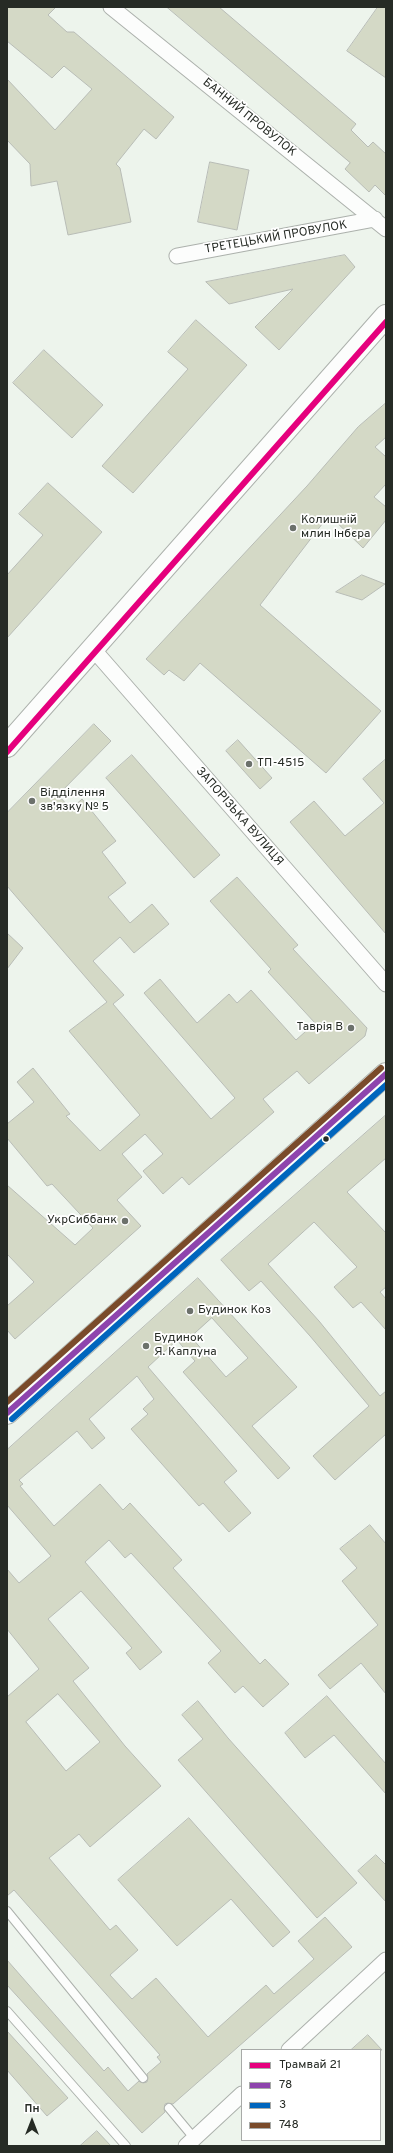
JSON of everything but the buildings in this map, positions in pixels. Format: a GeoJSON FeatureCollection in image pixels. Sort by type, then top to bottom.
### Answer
{"type":"FeatureCollection","features":[{"type":"Feature","properties":{"kind":"main road"},"geometry":{"type":"LineString","coordinates":[[7,746],[386,316]]}},
{"type":"Feature","properties":{"kind":"main road"},"geometry":{"type":"LineString","coordinates":[[7,1412],[386,1074]]}},
{"type":"Feature","properties":{"kind":"street","name":"БАННИЙ ПРОВУЛОК"},"geometry":{"type":"LineString","coordinates":[[111,7],[380,224]]}},
{"type":"Feature","properties":{"kind":"street","name":"ТРЕТЕЦЬКИЙ ПРОВУЛОК"},"geometry":{"type":"LineString","coordinates":[[177,256],[380,224]]}},
{"type":"Feature","properties":{"kind":"street","name":"ЗАПОРІЗЬКА ВУЛИЦЯ"},"geometry":{"type":"LineString","coordinates":[[93,649],[386,984]]}},
{"type":"Feature","properties":{"kind":"street"},"geometry":{"type":"LineString","coordinates":[[290,2049],[386,1960]]}},
{"type":"Feature","properties":{"kind":"street"},"geometry":{"type":"LineString","coordinates":[[190,2142],[241,2095]]}},
{"type":"Feature","properties":{"kind":"lane"},"geometry":{"type":"LineString","coordinates":[[7,1911],[143,2078]]}},
{"type":"Feature","properties":{"kind":"lane"},"geometry":{"type":"LineString","coordinates":[[7,2011],[126,2146]]}},
{"type":"Feature","properties":{"kind":"lane"},"geometry":{"type":"LineString","coordinates":[[169,2108],[190,2142]]}},
{"type":"Feature","properties":{"kind":"tram line","name":"21"},"geometry":{"type":"LineString","coordinates":[[7,752],[386,322]]}},
{"type":"Feature","properties":{"kind":"transit line","name":"748"},"geometry":{"type":"LineString","coordinates":[[7,1402],[381,1068]]}},
{"type":"Feature","properties":{"kind":"transit line","name":"78"},"geometry":{"type":"LineString","coordinates":[[7,1413],[386,1074]]}},
{"type":"Feature","properties":{"kind":"transit line","name":"3"},"geometry":{"type":"LineString","coordinates":[[12,1419],[386,1085]]}},
{"type":"Feature","properties":{"kind":"place","name":"Колишній млин Інбєра"},"geometry":{"type":"Point","coordinates":[293,528]}},
{"type":"Feature","properties":{"kind":"place","name":"ТП-4515"},"geometry":{"type":"Point","coordinates":[249,764]}},
{"type":"Feature","properties":{"kind":"place","name":"Відділення зв'язку № 5"},"geometry":{"type":"Point","coordinates":[32,801]}},
{"type":"Feature","properties":{"kind":"place","name":"Таврія В"},"geometry":{"type":"Point","coordinates":[351,1028]}},
{"type":"Feature","properties":{"kind":"place","name":"УкрСиббанк"},"geometry":{"type":"Point","coordinates":[125,1221]}},
{"type":"Feature","properties":{"kind":"place","name":"Будинок Коз"},"geometry":{"type":"Point","coordinates":[190,1311]}},
{"type":"Feature","properties":{"kind":"place","name":"Будинок Я. Каплуна"},"geometry":{"type":"Point","coordinates":[146,1346]}}]}
